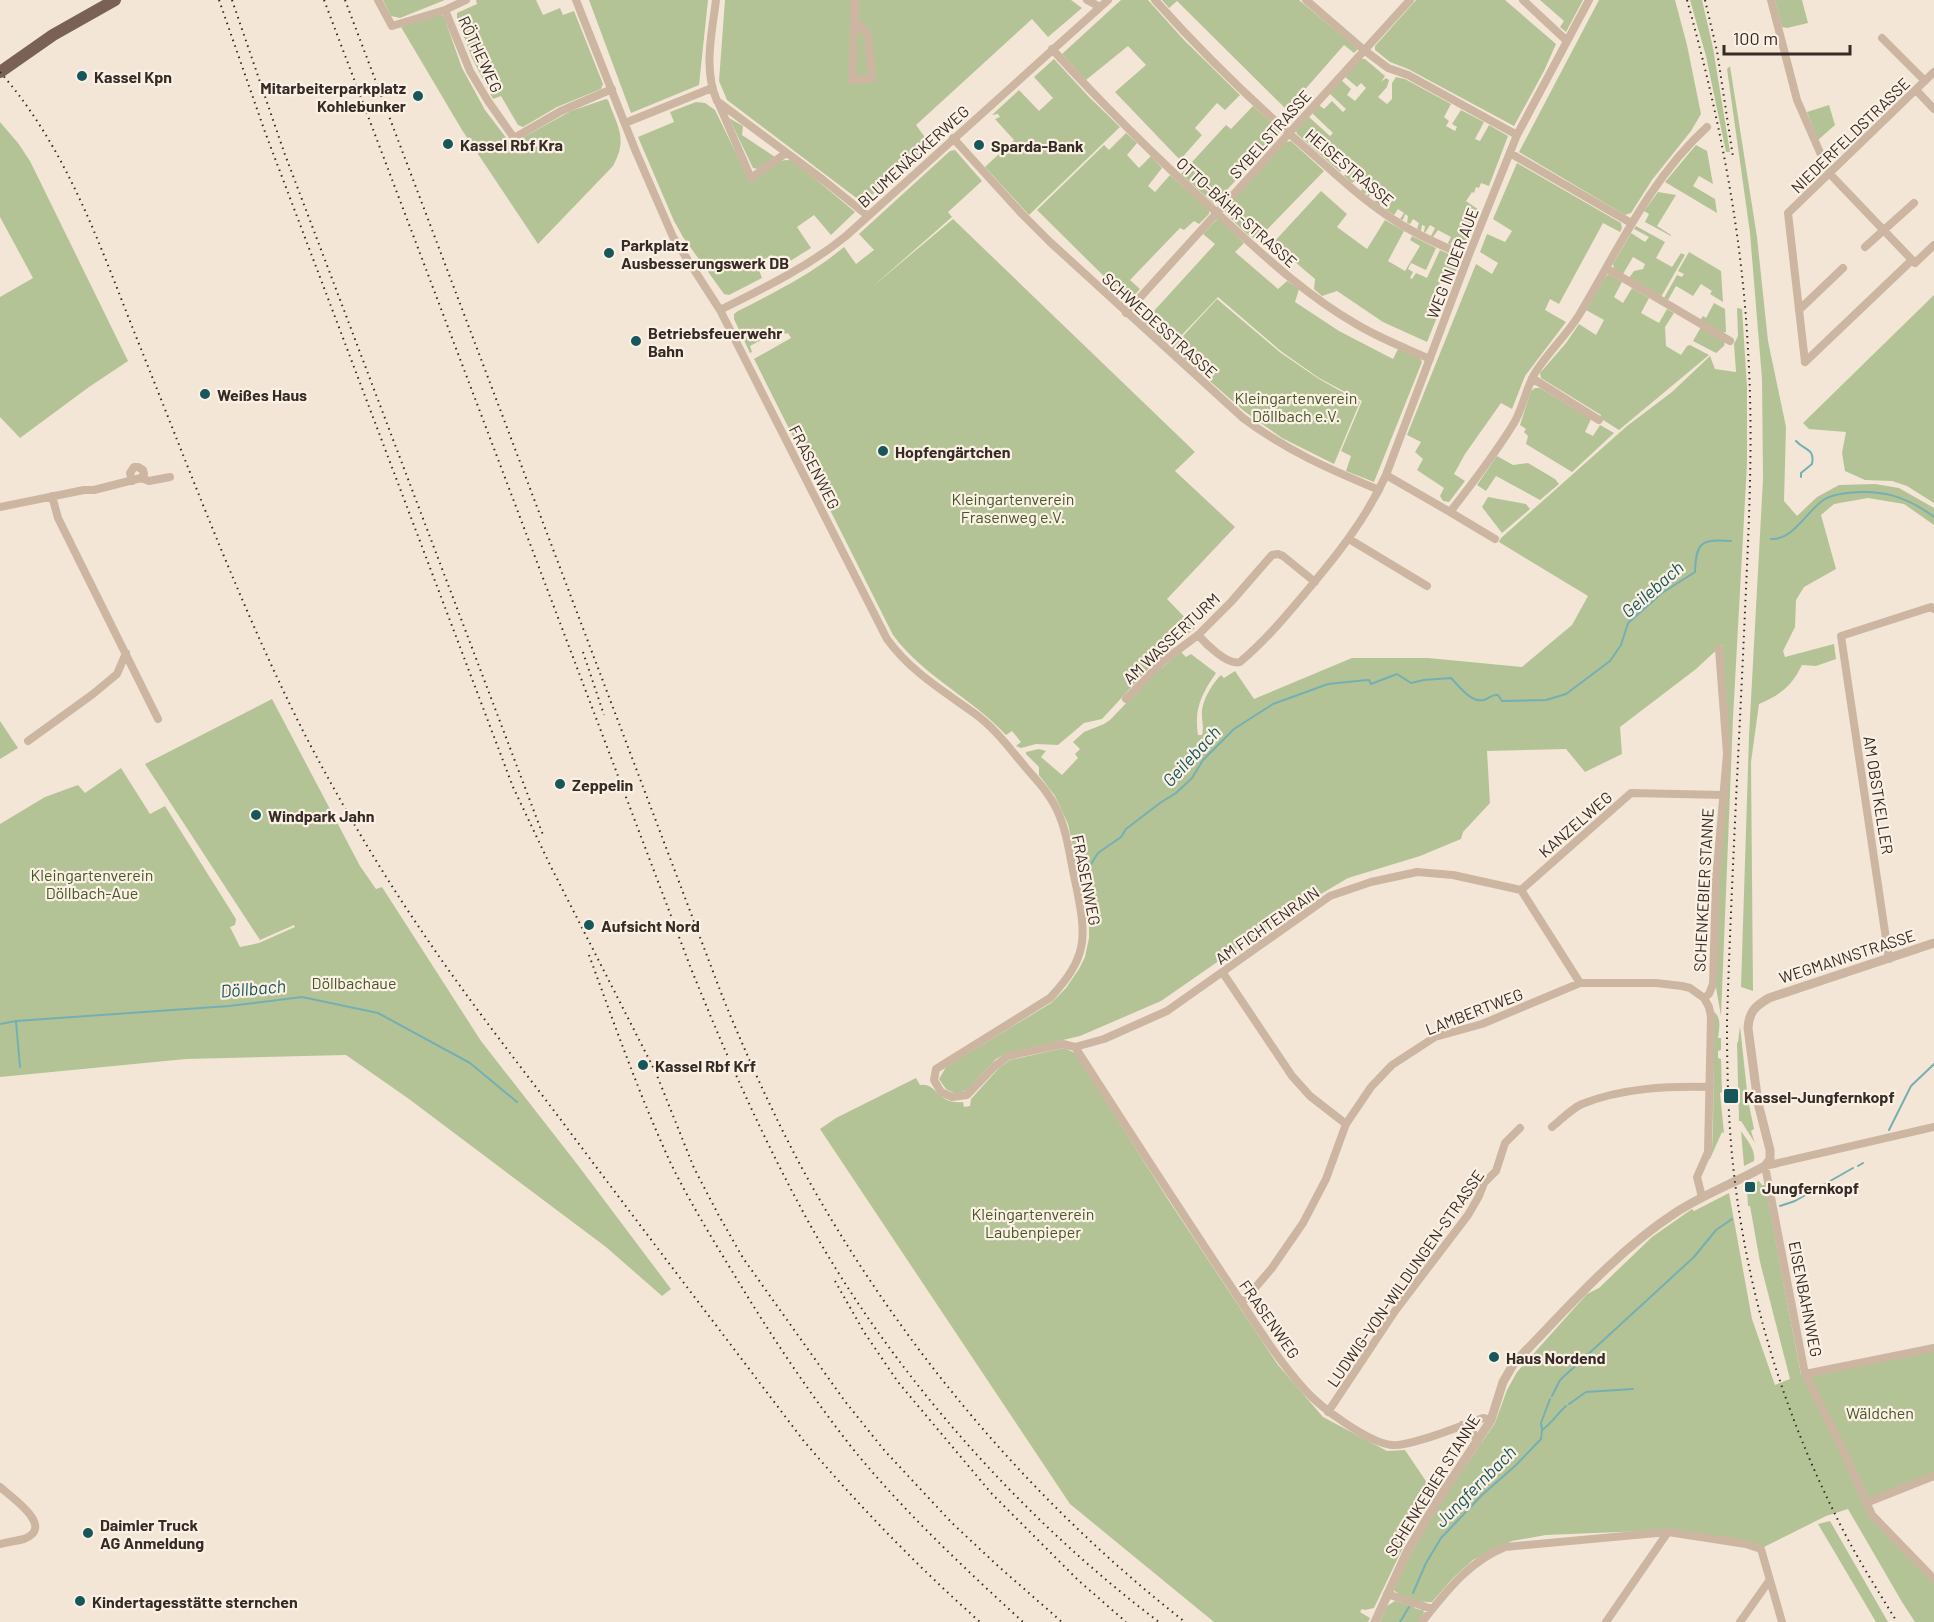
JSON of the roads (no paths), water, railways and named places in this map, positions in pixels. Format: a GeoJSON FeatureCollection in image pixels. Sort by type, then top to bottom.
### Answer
{"type":"FeatureCollection","features":[{"type":"Feature","properties":{"kind":"main road"},"geometry":{"type":"LineString","coordinates":[[0,72],[53,35],[115,0]]}},
{"type":"Feature","properties":{"kind":"street"},"geometry":{"type":"LineString","coordinates":[[378,0],[392,26],[445,10],[466,0]]}},
{"type":"Feature","properties":{"kind":"street","name":"FRASENWEG"},"geometry":{"type":"LineString","coordinates":[[576,0],[673,237],[720,310],[887,639],[920,674],[998,733],[1048,794],[1057,809],[1083,924],[1082,946],[1076,964],[1050,998],[936,1069],[934,1080],[940,1092],[952,1097],[967,1095],[994,1066],[1008,1056],[1063,1044],[1075,1047],[1242,1303],[1305,1390],[1328,1412],[1353,1428],[1391,1445],[1405,1444],[1483,1418],[1491,1420]]}},
{"type":"Feature","properties":{"kind":"street"},"geometry":{"type":"LineString","coordinates":[[716,0],[709,72],[712,88],[752,178],[786,153]]}},
{"type":"Feature","properties":{"kind":"street"},"geometry":{"type":"LineString","coordinates":[[855,0],[852,80],[872,79],[868,36],[855,18]]}},
{"type":"Feature","properties":{"kind":"street"},"geometry":{"type":"LineString","coordinates":[[1088,0],[1100,7]]}},
{"type":"Feature","properties":{"kind":"street","name":"BLUMENÄCKERWEG"},"geometry":{"type":"LineString","coordinates":[[720,310],[822,256],[1108,0]]}},
{"type":"Feature","properties":{"kind":"street","name":"HEISESTRASSE"},"geometry":{"type":"LineString","coordinates":[[1155,0],[1218,67],[1289,134],[1353,189],[1387,215],[1428,240],[1468,257]]}},
{"type":"Feature","properties":{"kind":"street"},"geometry":{"type":"LineString","coordinates":[[1306,0],[1388,68],[1408,75],[1518,135]]}},
{"type":"Feature","properties":{"kind":"street","name":"SYBELSTRASSE"},"geometry":{"type":"LineString","coordinates":[[1126,313],[1410,0]]}},
{"type":"Feature","properties":{"kind":"street"},"geometry":{"type":"LineString","coordinates":[[1522,0],[1567,41]]}},
{"type":"Feature","properties":{"kind":"street","name":"WEG IN DER AUE"},"geometry":{"type":"LineString","coordinates":[[1198,634],[1203,641],[1228,661],[1235,664],[1240,662],[1277,626],[1349,539],[1386,475],[1468,257],[1518,135],[1589,0]]}},
{"type":"Feature","properties":{"kind":"street"},"geometry":{"type":"LineString","coordinates":[[1771,0],[1797,100],[1829,173],[1913,261],[1934,245]]}},
{"type":"Feature","properties":{"kind":"street","name":"RÖTHEWEG"},"geometry":{"type":"LineString","coordinates":[[445,10],[470,70],[514,138],[561,111],[612,89]]}},
{"type":"Feature","properties":{"kind":"street"},"geometry":{"type":"LineString","coordinates":[[1882,38],[1925,81]]}},
{"type":"Feature","properties":{"kind":"street","name":"OTTO-BÄHR-STRASSE"},"geometry":{"type":"LineString","coordinates":[[1052,49],[1091,92],[1217,213],[1283,272],[1321,302],[1357,325],[1430,359]]}},
{"type":"Feature","properties":{"kind":"street","name":"NIEDERFELDSTRASSE"},"geometry":{"type":"LineString","coordinates":[[1913,261],[1805,362],[1788,213],[1934,72]]}},
{"type":"Feature","properties":{"kind":"street"},"geometry":{"type":"LineString","coordinates":[[625,123],[712,88]]}},
{"type":"Feature","properties":{"kind":"street"},"geometry":{"type":"LineString","coordinates":[[1916,90],[1934,109]]}},
{"type":"Feature","properties":{"kind":"street"},"geometry":{"type":"LineString","coordinates":[[717,101],[868,216]]}},
{"type":"Feature","properties":{"kind":"street"},"geometry":{"type":"LineString","coordinates":[[1450,512],[1515,421],[1532,378],[1578,316],[1631,223],[1661,178],[1691,141],[1707,127]]}},
{"type":"Feature","properties":{"kind":"street","name":"SCHWEDESSTRASSE"},"geometry":{"type":"LineString","coordinates":[[953,138],[1022,214],[1126,313],[1233,409],[1271,439],[1310,460],[1379,490]]}},
{"type":"Feature","properties":{"kind":"street"},"geometry":{"type":"LineString","coordinates":[[1510,153],[1631,223]]}},
{"type":"Feature","properties":{"kind":"street"},"geometry":{"type":"LineString","coordinates":[[1865,247],[1914,203]]}},
{"type":"Feature","properties":{"kind":"street"},"geometry":{"type":"LineString","coordinates":[[1606,268],[1730,341]]}},
{"type":"Feature","properties":{"kind":"street"},"geometry":{"type":"LineString","coordinates":[[1799,310],[1843,268]]}},
{"type":"Feature","properties":{"kind":"street"},"geometry":{"type":"LineString","coordinates":[[1532,378],[1599,420]]}},
{"type":"Feature","properties":{"kind":"street"},"geometry":{"type":"LineString","coordinates":[[132,481],[130,473],[134,468],[138,467],[143,470],[144,474],[141,478]]}},
{"type":"Feature","properties":{"kind":"street"},"geometry":{"type":"LineString","coordinates":[[1386,475],[1495,539]]}},
{"type":"Feature","properties":{"kind":"street"},"geometry":{"type":"LineString","coordinates":[[0,507],[94,490],[141,478],[149,481],[170,477]]}},
{"type":"Feature","properties":{"kind":"street"},"geometry":{"type":"LineString","coordinates":[[52,496],[58,518],[158,719]]}},
{"type":"Feature","properties":{"kind":"street"},"geometry":{"type":"LineString","coordinates":[[1349,539],[1426,586]]}},
{"type":"Feature","properties":{"kind":"street","name":"AM WASSERTURM"},"geometry":{"type":"LineString","coordinates":[[1126,699],[1161,662],[1198,634],[1272,555],[1283,556],[1315,582]]}},
{"type":"Feature","properties":{"kind":"street","name":"AM OBSTKELLER"},"geometry":{"type":"LineString","coordinates":[[1889,959],[1840,636],[1931,607],[1934,609]]}},
{"type":"Feature","properties":{"kind":"street","name":"SCHENKEBIER STANNE"},"geometry":{"type":"LineString","coordinates":[[1704,998],[1709,994],[1713,984],[1716,890],[1727,754],[1719,649]]}},
{"type":"Feature","properties":{"kind":"street"},"geometry":{"type":"LineString","coordinates":[[28,741],[117,674],[126,653]]}},
{"type":"Feature","properties":{"kind":"street","name":"KANZELWEG"},"geometry":{"type":"LineString","coordinates":[[1521,890],[1631,793],[1724,795]]}},
{"type":"Feature","properties":{"kind":"street","name":"AM FICHTENRAIN"},"geometry":{"type":"LineString","coordinates":[[1075,1047],[1104,1039],[1167,1011],[1330,896],[1371,882],[1417,872],[1453,875],[1521,890]]}},
{"type":"Feature","properties":{"kind":"street"},"geometry":{"type":"LineString","coordinates":[[1521,890],[1580,983]]}},
{"type":"Feature","properties":{"kind":"street","name":"WEGMANNSTRASSE"},"geometry":{"type":"LineString","coordinates":[[1769,998],[1934,943]]}},
{"type":"Feature","properties":{"kind":"street"},"geometry":{"type":"LineString","coordinates":[[1223,973],[1292,1076],[1310,1096],[1346,1124]]}},
{"type":"Feature","properties":{"kind":"street","name":"LAMBERTWEG"},"geometry":{"type":"LineString","coordinates":[[1242,1303],[1272,1268],[1303,1224],[1326,1179],[1346,1124],[1371,1087],[1392,1065],[1435,1037],[1482,1024],[1580,983],[1656,983],[1682,986],[1690,988],[1704,998]]}},
{"type":"Feature","properties":{"kind":"street"},"geometry":{"type":"LineString","coordinates":[[1702,1197],[1697,1177],[1708,1152],[1711,1017],[1704,998]]}},
{"type":"Feature","properties":{"kind":"street","name":"EISENBAHNWEG"},"geometry":{"type":"LineString","coordinates":[[1769,998],[1752,1010],[1748,1019],[1748,1028],[1758,1103],[1770,1150],[1770,1159],[1765,1166],[1805,1374],[1872,1515],[1934,1579]]}},
{"type":"Feature","properties":{"kind":"street"},"geometry":{"type":"LineString","coordinates":[[1552,1127],[1580,1105],[1631,1090],[1686,1086],[1710,1088]]}},
{"type":"Feature","properties":{"kind":"street"},"geometry":{"type":"LineString","coordinates":[[1765,1166],[1934,1127]]}},
{"type":"Feature","properties":{"kind":"street","name":"LUDWIG-VON-WILDUNGEN-STRASSE"},"geometry":{"type":"LineString","coordinates":[[1328,1412],[1395,1311],[1468,1215],[1484,1183],[1496,1171],[1505,1143],[1520,1128]]}},
{"type":"Feature","properties":{"kind":"street","name":"SCHENKEBIER STANNE"},"geometry":{"type":"LineString","coordinates":[[1375,1622],[1407,1552],[1491,1420],[1503,1382],[1514,1363],[1631,1246],[1675,1213],[1765,1166]]}},
{"type":"Feature","properties":{"kind":"street"},"geometry":{"type":"LineString","coordinates":[[1805,1374],[1934,1348]]}},
{"type":"Feature","properties":{"kind":"street"},"geometry":{"type":"LineString","coordinates":[[1462,1425],[1475,1433],[1477,1443]]}},
{"type":"Feature","properties":{"kind":"street"},"geometry":{"type":"LineString","coordinates":[[1866,1503],[1934,1476]]}},
{"type":"Feature","properties":{"kind":"street"},"geometry":{"type":"LineString","coordinates":[[0,1487],[36,1522],[32,1535],[25,1539],[0,1544]]}},
{"type":"Feature","properties":{"kind":"street"},"geometry":{"type":"LineString","coordinates":[[1606,1622],[1668,1532]]}},
{"type":"Feature","properties":{"kind":"street"},"geometry":{"type":"LineString","coordinates":[[1422,1622],[1464,1572],[1494,1551],[1505,1547],[1668,1532],[1746,1544],[1761,1549],[1782,1622]]}},
{"type":"Feature","properties":{"kind":"street"},"geometry":{"type":"LineString","coordinates":[[1740,1622],[1769,1581]]}},
{"type":"Feature","properties":{"kind":"street"},"geometry":{"type":"LineString","coordinates":[[1387,1594],[1432,1609]]}},
{"type":"Feature","properties":{"kind":"waterway"},"geometry":{"type":"LineString","coordinates":[[1796,441],[1811,452],[1813,459],[1812,464],[1801,473],[1801,477]]}},
{"type":"Feature","properties":{"kind":"waterway","name":"Geilebach"},"geometry":{"type":"LineString","coordinates":[[1771,539],[1779,538],[1793,530],[1825,499],[1847,493],[1871,492],[1893,496],[1913,504],[1934,517]]}},
{"type":"Feature","properties":{"kind":"waterway","name":"Geilebach"},"geometry":{"type":"LineString","coordinates":[[1369,680],[1371,684],[1397,674],[1411,683],[1451,678],[1466,693],[1479,700],[1496,695],[1502,701],[1546,700],[1566,694],[1610,661],[1621,645],[1628,623],[1662,593],[1695,572],[1697,554],[1702,544],[1713,541],[1731,541]]}},
{"type":"Feature","properties":{"kind":"waterway","name":"Geilebach"},"geometry":{"type":"LineString","coordinates":[[1084,870],[1098,853],[1121,837],[1126,829],[1176,793],[1192,778],[1203,760],[1234,729],[1273,704],[1328,684],[1367,680]]}},
{"type":"Feature","properties":{"kind":"waterway","name":"Döllbach"},"geometry":{"type":"LineString","coordinates":[[0,1024],[229,1006],[302,997],[378,1013],[470,1063],[517,1102]]}},
{"type":"Feature","properties":{"kind":"waterway"},"geometry":{"type":"LineString","coordinates":[[16,1022],[20,1067]]}},
{"type":"Feature","properties":{"kind":"waterway"},"geometry":{"type":"LineString","coordinates":[[1889,1130],[1911,1086],[1934,1064]]}},
{"type":"Feature","properties":{"kind":"waterway"},"geometry":{"type":"LineString","coordinates":[[1858,1166],[1863,1163]]}},
{"type":"Feature","properties":{"kind":"waterway"},"geometry":{"type":"LineString","coordinates":[[1780,1206],[1795,1201],[1853,1168]]}},
{"type":"Feature","properties":{"kind":"waterway"},"geometry":{"type":"LineString","coordinates":[[1552,1396],[1560,1380],[1694,1257],[1716,1230],[1732,1219]]}},
{"type":"Feature","properties":{"kind":"waterway","name":"Jungfernbach"},"geometry":{"type":"LineString","coordinates":[[1569,1404],[1586,1392],[1633,1389]]}},
{"type":"Feature","properties":{"kind":"waterway"},"geometry":{"type":"LineString","coordinates":[[1542,1429],[1541,1423],[1550,1399]]}},
{"type":"Feature","properties":{"kind":"waterway","name":"Jungfernbach"},"geometry":{"type":"LineString","coordinates":[[1413,1593],[1426,1563],[1441,1538],[1541,1439],[1542,1430],[1566,1406]]}},
{"type":"Feature","properties":{"kind":"waterway","name":"Jungfernbach"},"geometry":{"type":"LineString","coordinates":[[1400,1622],[1409,1607]]}},
{"type":"Feature","properties":{"kind":"railway"},"geometry":{"type":"LineString","coordinates":[[219,0],[265,132],[513,787],[656,1073],[694,1168],[743,1258],[844,1400],[884,1450],[952,1523],[1062,1622]]}},
{"type":"Feature","properties":{"kind":"railway"},"geometry":{"type":"LineString","coordinates":[[232,0],[284,152],[543,835]]}},
{"type":"Feature","properties":{"kind":"railway"},"geometry":{"type":"LineString","coordinates":[[324,0],[690,966],[745,1095],[791,1190],[841,1277],[878,1333],[963,1439],[1058,1537],[1159,1622]]}},
{"type":"Feature","properties":{"kind":"railway"},"geometry":{"type":"LineString","coordinates":[[345,0],[723,998],[794,1153],[858,1262],[897,1319],[983,1429],[1079,1530],[1131,1578],[1185,1622]]}},
{"type":"Feature","properties":{"kind":"railway"},"geometry":{"type":"LineString","coordinates":[[1687,0],[1709,86],[1727,174],[1745,306],[1750,386],[1749,527],[1727,1021],[1728,1093],[1733,1165],[1756,1299],[1797,1429],[1834,1512],[1897,1622]]}},
{"type":"Feature","properties":{"kind":"railway"},"geometry":{"type":"LineString","coordinates":[[1705,0],[1717,51],[1733,157]]}},
{"type":"Feature","properties":{"kind":"railway"},"geometry":{"type":"LineString","coordinates":[[0,72],[44,132],[79,197],[215,535],[258,635],[304,733],[360,835],[439,957],[473,1004],[803,1440],[888,1534],[980,1622]]}},
{"type":"Feature","properties":{"kind":"railway"},"geometry":{"type":"LineString","coordinates":[[583,652],[604,715]]}},
{"type":"Feature","properties":{"kind":"railway"},"geometry":{"type":"LineString","coordinates":[[589,955],[618,1035],[672,1166],[710,1235],[775,1340],[818,1403],[869,1468],[933,1536],[1023,1622]]}},
{"type":"Feature","properties":{"kind":"railway"},"geometry":{"type":"LineString","coordinates":[[835,1281],[864,1332],[898,1382],[992,1494],[1078,1580],[1126,1622]]}},
{"type":"Feature","properties":{"kind":"place","name":"Kassel Kpn"},"geometry":{"type":"Point","coordinates":[82,76]}},
{"type":"Feature","properties":{"kind":"place","name":"Mitarbeiterparkplatz Kohlebunker"},"geometry":{"type":"Point","coordinates":[418,96]}},
{"type":"Feature","properties":{"kind":"place","name":"Kassel Rbf Kra"},"geometry":{"type":"Point","coordinates":[448,144]}},
{"type":"Feature","properties":{"kind":"place","name":"Sparda-Bank"},"geometry":{"type":"Point","coordinates":[979,145]}},
{"type":"Feature","properties":{"kind":"place","name":"Parkplatz Ausbesserungswerk DB"},"geometry":{"type":"Point","coordinates":[609,253]}},
{"type":"Feature","properties":{"kind":"place","name":"Betriebsfeuerwehr Bahn"},"geometry":{"type":"Point","coordinates":[636,341]}},
{"type":"Feature","properties":{"kind":"place","name":"Weißes Haus"},"geometry":{"type":"Point","coordinates":[205,394]}},
{"type":"Feature","properties":{"kind":"place","name":"Hopfengärtchen"},"geometry":{"type":"Point","coordinates":[883,451]}},
{"type":"Feature","properties":{"kind":"place","name":"Zeppelin"},"geometry":{"type":"Point","coordinates":[560,784]}},
{"type":"Feature","properties":{"kind":"place","name":"Windpark Jahn"},"geometry":{"type":"Point","coordinates":[256,815]}},
{"type":"Feature","properties":{"kind":"place","name":"Aufsicht Nord"},"geometry":{"type":"Point","coordinates":[589,925]}},
{"type":"Feature","properties":{"kind":"place","name":"Kassel Rbf Krf"},"geometry":{"type":"Point","coordinates":[643,1065]}},
{"type":"Feature","properties":{"kind":"place","name":"Kassel-Jungfernkopf"},"geometry":{"type":"Point","coordinates":[1731,1096]}},
{"type":"Feature","properties":{"kind":"place","name":"Jungfernkopf"},"geometry":{"type":"Point","coordinates":[1750,1187]}},
{"type":"Feature","properties":{"kind":"place","name":"Haus Nordend"},"geometry":{"type":"Point","coordinates":[1494,1357]}},
{"type":"Feature","properties":{"kind":"place","name":"Daimler Truck AG Anmeldung"},"geometry":{"type":"Point","coordinates":[88,1533]}},
{"type":"Feature","properties":{"kind":"place","name":"Kindertagesstätte sternchen"},"geometry":{"type":"Point","coordinates":[80,1601]}},
{"type":"Feature","properties":{"kind":"park label","name":"Kleingartenverein Döllbach e.V."},"geometry":{"type":"Point","coordinates":[1296,406]}},
{"type":"Feature","properties":{"kind":"park label","name":"Kleingartenverein Frasenweg e.V."},"geometry":{"type":"Point","coordinates":[1013,507]}},
{"type":"Feature","properties":{"kind":"park label","name":"Kleingartenverein Döllbach-Aue"},"geometry":{"type":"Point","coordinates":[92,883]}},
{"type":"Feature","properties":{"kind":"park label","name":"Döllbachaue"},"geometry":{"type":"Point","coordinates":[354,982]}},
{"type":"Feature","properties":{"kind":"park label","name":"Kleingartenverein Laubenpieper"},"geometry":{"type":"Point","coordinates":[1033,1222]}},
{"type":"Feature","properties":{"kind":"park label","name":"Wäldchen"},"geometry":{"type":"Point","coordinates":[1880,1412]}}]}
